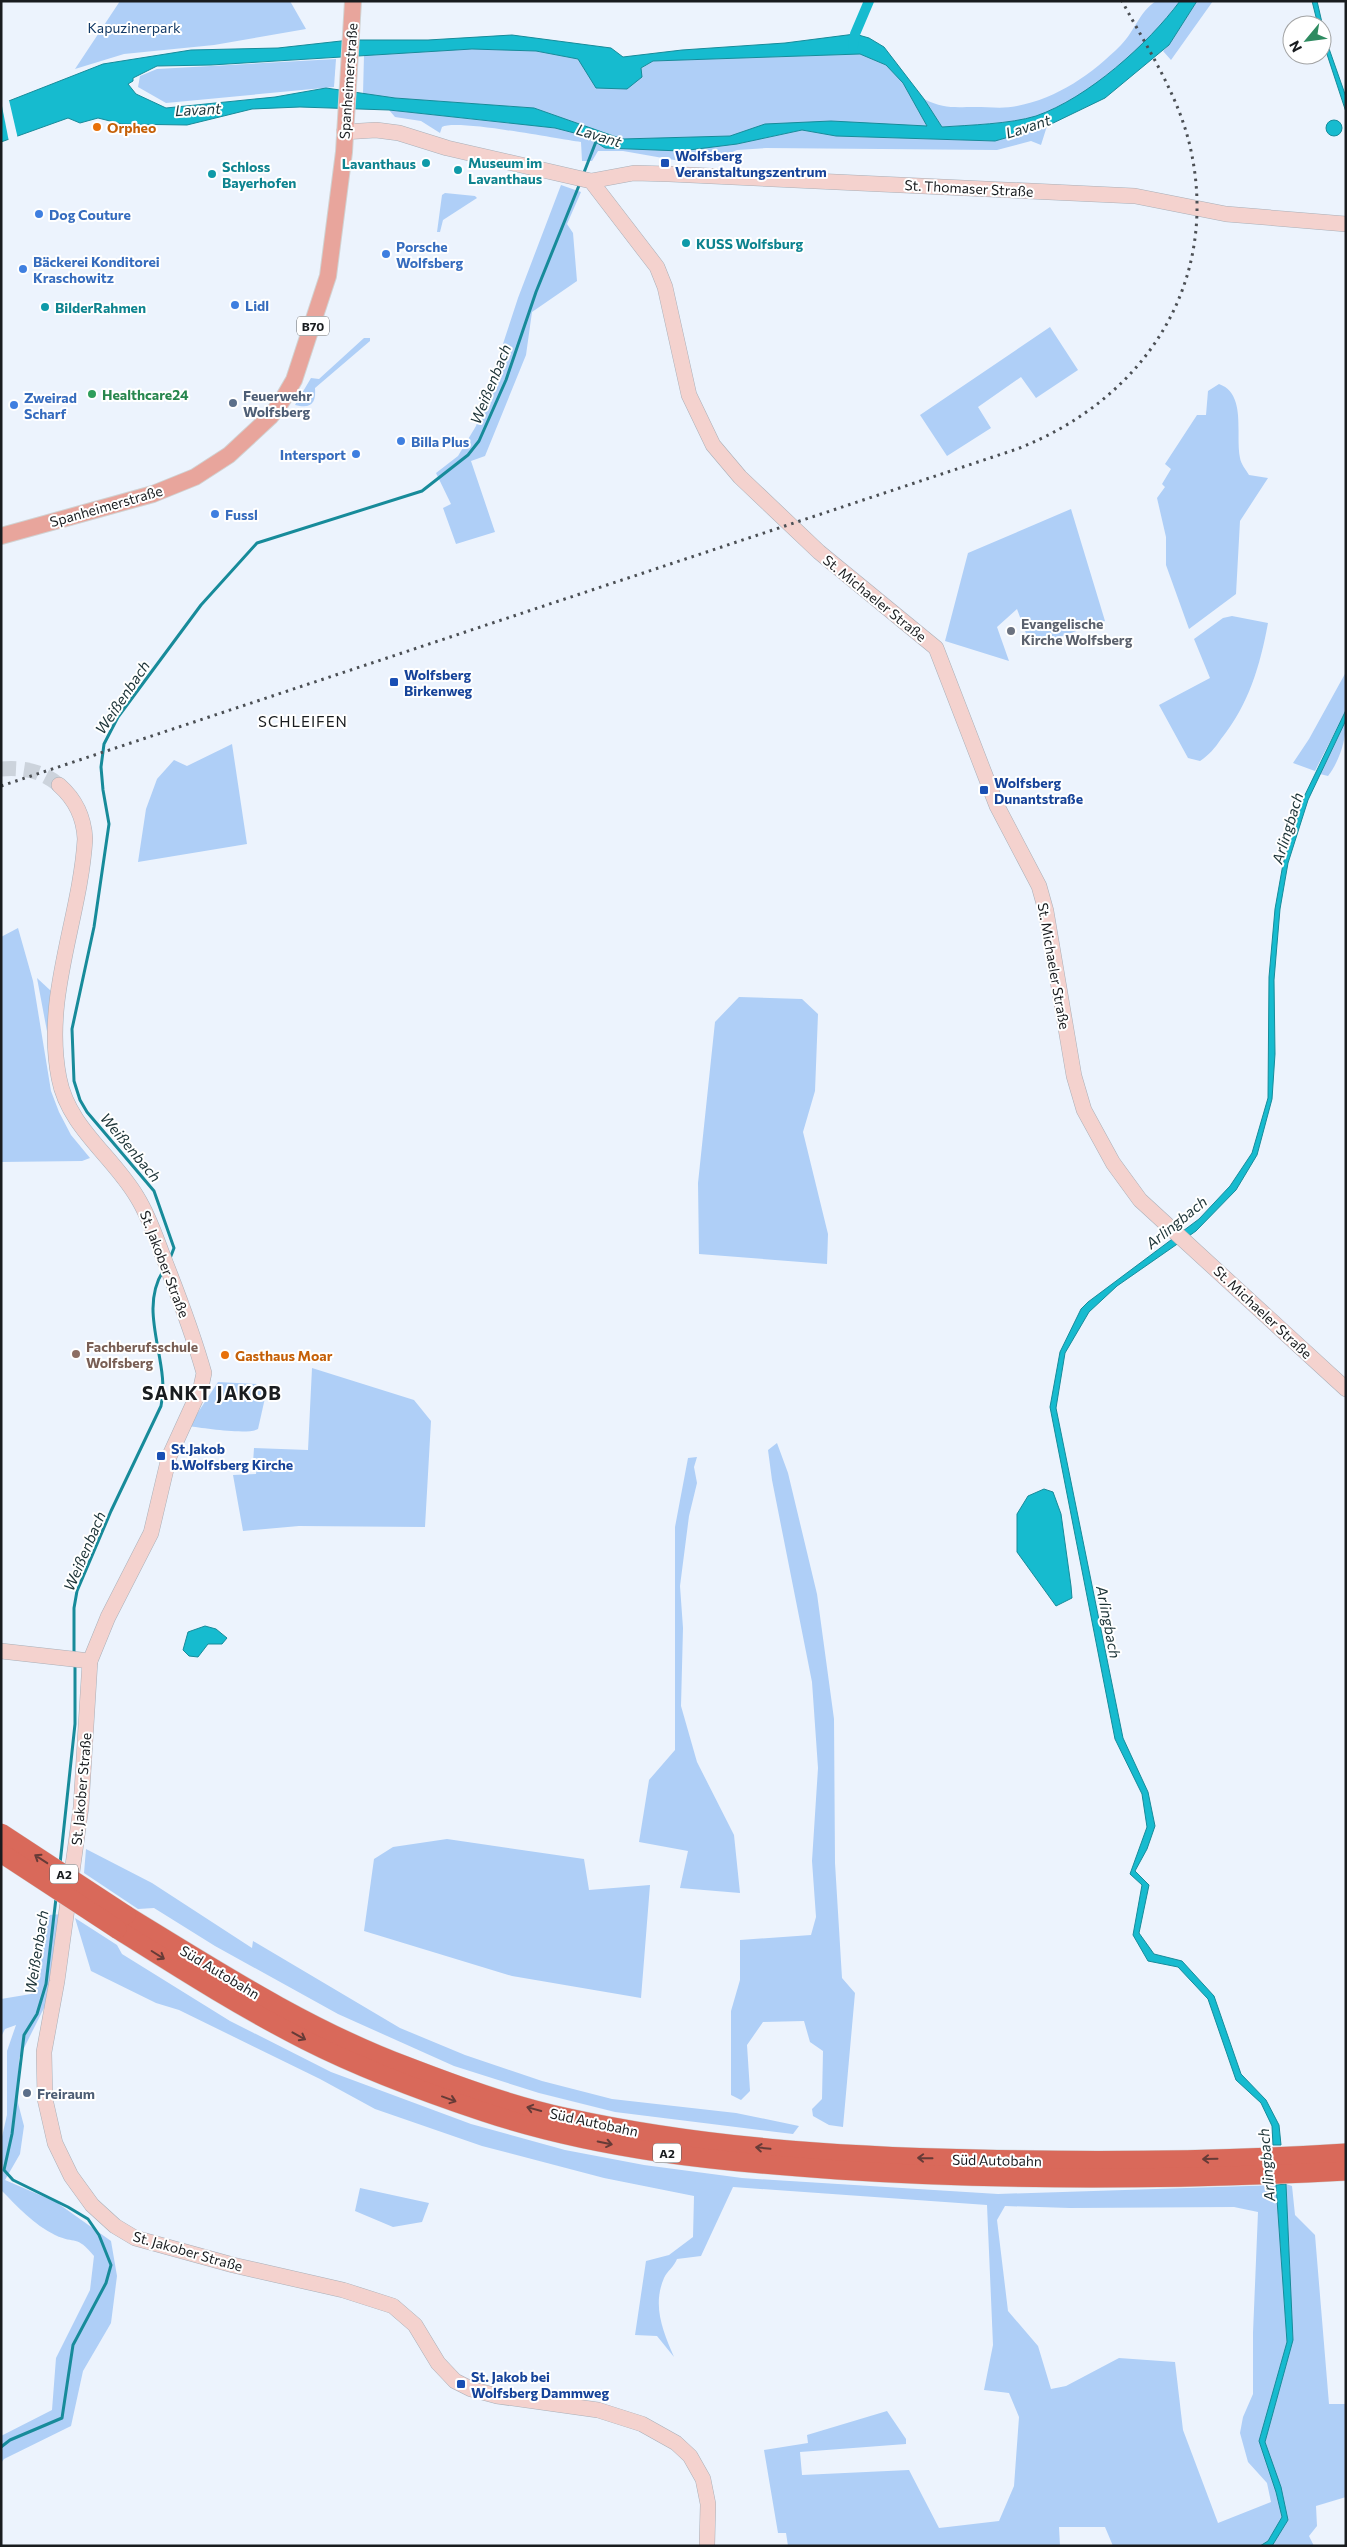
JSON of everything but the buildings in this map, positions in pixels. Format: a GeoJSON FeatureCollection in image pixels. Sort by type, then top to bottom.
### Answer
{"type":"FeatureCollection","features":[{"type":"Feature","properties":{"kind":"highway","name":"Süd Autobahn"},"geometry":{"type":"LineString","coordinates":[[1,1833],[210,1987],[307,2041],[397,2080],[486,2112],[567,2135],[631,2148],[767,2165],[908,2175],[1049,2178],[1305,2164],[1346,2154]]}},
{"type":"Feature","properties":{"kind":"highway","name":"Süd Autobahn"},"geometry":{"type":"LineString","coordinates":[[1,1854],[121,1922]]}},
{"type":"Feature","properties":{"kind":"highway","name":"Süd Autobahn"},"geometry":{"type":"LineString","coordinates":[[1305,2164],[1346,2171]]}},
{"type":"Feature","properties":{"kind":"main road","name":"Spanheimerstraße"},"geometry":{"type":"LineString","coordinates":[[1,536],[153,494],[174,486],[195,476],[229,455],[270,417],[294,380],[328,276],[338,206],[353,1]]}},
{"type":"Feature","properties":{"kind":"main road"},"geometry":{"type":"LineString","coordinates":[[345,125],[399,133],[447,148],[591,181]]}},
{"type":"Feature","properties":{"kind":"main road","name":"St. Thomaser Straße"},"geometry":{"type":"LineString","coordinates":[[591,181],[634,173],[1135,196],[1226,214],[1346,224]]}},
{"type":"Feature","properties":{"kind":"main road","name":"St. Michaeler Straße"},"geometry":{"type":"LineString","coordinates":[[591,181],[657,267],[665,287],[690,395],[713,445],[740,477],[819,552],[936,648],[998,806],[1039,886],[1046,911],[1074,1076],[1084,1110],[1113,1163],[1140,1200],[1171,1230],[1191,1244],[1346,1389]]}},
{"type":"Feature","properties":{"kind":"main road","name":"St. Jakober Straße"},"geometry":{"type":"LineString","coordinates":[[59,785],[78,809],[85,839],[56,997],[55,1047],[59,1080],[71,1111],[81,1127],[137,1195],[167,1266],[204,1373],[201,1387],[168,1457],[151,1533],[108,1618],[77,1660],[78,1834],[57,1981],[44,2052],[44,2099],[55,2143],[71,2176],[92,2205],[115,2226],[135,2238],[233,2265],[343,2290],[393,2306],[415,2326],[438,2363],[455,2381],[471,2389],[497,2396],[598,2410],[642,2424],[667,2438],[690,2456],[703,2479],[708,2504],[707,2546]]}},
{"type":"Feature","properties":{"kind":"main road"},"geometry":{"type":"LineString","coordinates":[[1,1651],[77,1660]]}},
{"type":"Feature","properties":{"kind":"green space","name":"Kapuzinerpark"},"geometry":{"type":"Polygon","coordinates":[[[120,1],[290,1],[306,29],[214,45],[124,54],[75,69],[120,1]]]}},
{"type":"Feature","properties":{"kind":"green space"},"geometry":{"type":"Polygon","coordinates":[[[1156,1],[1180,1],[1151,35],[1116,68],[1076,97],[1056,108],[1036,116],[1014,121],[942,127],[924,99],[949,107],[1002,108],[1017,106],[1046,97],[1074,83],[1110,56],[1126,40],[1150,5],[1156,1]]]}},
{"type":"Feature","properties":{"kind":"green space"},"geometry":{"type":"Polygon","coordinates":[[[1197,1],[1213,1],[1171,60],[1163,51],[1169,45],[1197,1]]]}},
{"type":"Feature","properties":{"kind":"green space"},"geometry":{"type":"Polygon","coordinates":[[[472,49],[536,51],[579,59],[597,88],[611,88],[653,61],[860,54],[886,65],[903,83],[927,126],[765,124],[730,136],[622,139],[534,108],[363,94],[364,55],[472,49]]]}},
{"type":"Feature","properties":{"kind":"green space"},"geometry":{"type":"Polygon","coordinates":[[[336,59],[334,87],[166,103],[138,87],[140,76],[157,69],[336,59]]]}},
{"type":"Feature","properties":{"kind":"green space"},"geometry":{"type":"Polygon","coordinates":[[[389,110],[555,128],[586,136],[605,148],[737,144],[802,130],[836,136],[995,141],[1047,126],[1041,145],[1031,141],[997,150],[766,148],[737,150],[712,161],[680,161],[623,151],[598,151],[592,161],[582,161],[581,142],[486,127],[451,125],[442,127],[440,133],[421,121],[395,117],[389,110]]]}},
{"type":"Feature","properties":{"kind":"green space"},"geometry":{"type":"Polygon","coordinates":[[[561,185],[581,192],[567,224],[573,233],[577,281],[532,312],[526,355],[485,456],[471,461],[495,532],[456,544],[443,508],[451,504],[436,473],[458,456],[476,426],[518,298],[561,185]]]}},
{"type":"Feature","properties":{"kind":"green space"},"geometry":{"type":"Polygon","coordinates":[[[445,193],[475,196],[477,198],[443,220],[440,232],[437,232],[442,195],[445,193]]]}},
{"type":"Feature","properties":{"kind":"green space"},"geometry":{"type":"Polygon","coordinates":[[[1050,327],[1078,370],[1036,398],[1021,377],[978,407],[991,428],[947,456],[920,415],[1050,327]]]}},
{"type":"Feature","properties":{"kind":"green space"},"geometry":{"type":"Polygon","coordinates":[[[364,338],[370,338],[370,341],[315,388],[315,398],[312,404],[305,406],[295,405],[311,378],[319,379],[364,338]]]}},
{"type":"Feature","properties":{"kind":"green space"},"geometry":{"type":"Polygon","coordinates":[[[1219,384],[1228,389],[1237,406],[1239,449],[1242,465],[1249,475],[1268,478],[1240,521],[1236,594],[1189,629],[1166,565],[1166,537],[1157,498],[1165,487],[1162,484],[1171,469],[1165,464],[1197,415],[1206,415],[1208,391],[1219,384]]]}},
{"type":"Feature","properties":{"kind":"green space"},"geometry":{"type":"Polygon","coordinates":[[[1071,509],[1105,621],[1031,647],[1017,609],[997,627],[1009,661],[945,641],[968,553],[1071,509]]]}},
{"type":"Feature","properties":{"kind":"green space"},"geometry":{"type":"Polygon","coordinates":[[[1232,616],[1268,623],[1257,669],[1246,698],[1231,726],[1209,754],[1200,761],[1188,758],[1159,705],[1210,678],[1194,639],[1223,618],[1232,616]]]}},
{"type":"Feature","properties":{"kind":"green space"},"geometry":{"type":"Polygon","coordinates":[[[1346,672],[1346,710],[1315,771],[1293,763],[1309,739],[1346,672]]]}},
{"type":"Feature","properties":{"kind":"green space"},"geometry":{"type":"Polygon","coordinates":[[[1346,720],[1345,735],[1339,757],[1328,776],[1320,774],[1346,720]]]}},
{"type":"Feature","properties":{"kind":"green space"},"geometry":{"type":"Polygon","coordinates":[[[232,744],[247,844],[138,862],[146,809],[157,779],[174,760],[187,766],[232,744]]]}},
{"type":"Feature","properties":{"kind":"green space"},"geometry":{"type":"Polygon","coordinates":[[[18,928],[33,981],[51,1091],[71,1135],[90,1158],[82,1161],[1,1162],[1,937],[18,928]]]}},
{"type":"Feature","properties":{"kind":"green space"},"geometry":{"type":"Polygon","coordinates":[[[37,978],[51,991],[49,1042],[37,978]]]}},
{"type":"Feature","properties":{"kind":"green space"},"geometry":{"type":"Polygon","coordinates":[[[739,997],[802,999],[818,1014],[815,1091],[803,1132],[828,1234],[827,1264],[699,1254],[698,1183],[715,1022],[739,997]]]}},
{"type":"Feature","properties":{"kind":"green space"},"geometry":{"type":"Polygon","coordinates":[[[312,1368],[414,1400],[431,1421],[425,1527],[299,1526],[243,1531],[233,1475],[256,1474],[257,1465],[253,1463],[254,1448],[308,1450],[312,1368]]]}},
{"type":"Feature","properties":{"kind":"green space"},"geometry":{"type":"Polygon","coordinates":[[[218,1382],[257,1384],[265,1398],[258,1429],[253,1431],[235,1431],[189,1426],[218,1382]]]}},
{"type":"Feature","properties":{"kind":"green space"},"geometry":{"type":"Polygon","coordinates":[[[777,1443],[788,1473],[817,1594],[834,1719],[835,1863],[842,1978],[855,1993],[843,2127],[829,2125],[813,2116],[812,2109],[822,2099],[823,2051],[810,2042],[804,2021],[763,2022],[747,2045],[750,2091],[741,2100],[731,2095],[731,2011],[740,1980],[740,1940],[811,1935],[816,1917],[812,1861],[818,1768],[812,1682],[772,1480],[768,1450],[777,1443]]]}},
{"type":"Feature","properties":{"kind":"green space"},"geometry":{"type":"Polygon","coordinates":[[[697,1457],[694,1467],[697,1483],[689,1516],[680,1586],[683,1628],[681,1706],[697,1762],[734,1835],[740,1893],[680,1888],[688,1851],[639,1842],[649,1780],[675,1750],[675,1527],[688,1458],[697,1457]]]}},
{"type":"Feature","properties":{"kind":"green space"},"geometry":{"type":"Polygon","coordinates":[[[447,1839],[584,1859],[589,1890],[650,1885],[641,1998],[512,1976],[364,1931],[374,1859],[393,1847],[447,1839]]]}},
{"type":"Feature","properties":{"kind":"green space"},"geometry":{"type":"Polygon","coordinates":[[[86,1849],[152,1883],[252,1948],[253,1941],[400,2028],[465,2055],[542,2081],[612,2099],[736,2113],[799,2126],[793,2134],[615,2112],[539,2093],[454,2066],[338,2014],[215,1946],[154,1908],[138,1909],[84,1873],[86,1849]]]}},
{"type":"Feature","properties":{"kind":"green space"},"geometry":{"type":"Polygon","coordinates":[[[64,1914],[47,2002],[19,2058],[18,2103],[24,2126],[20,2154],[5,2180],[56,2202],[111,2241],[117,2276],[111,2323],[83,2371],[71,2426],[4,2459],[1,2463],[1,2436],[52,2410],[56,2358],[90,2290],[94,2256],[79,2242],[62,2238],[47,2231],[26,2215],[1,2190],[1,2141],[7,2115],[7,2051],[16,2025],[5,2029],[1,2037],[1,1999],[31,1994],[35,1985],[48,1915],[64,1914]]]}},
{"type":"Feature","properties":{"kind":"green space"},"geometry":{"type":"Polygon","coordinates":[[[75,1918],[117,1945],[122,1954],[230,2021],[331,2072],[471,2124],[565,2150],[644,2165],[742,2178],[998,2194],[1276,2185],[1287,2342],[1259,2441],[1282,2517],[1268,2541],[1260,2546],[1113,2546],[1105,2527],[1059,2527],[1060,2546],[788,2546],[786,2533],[778,2533],[764,2450],[808,2443],[807,2435],[887,2411],[906,2439],[906,2444],[800,2452],[802,2475],[909,2470],[939,2528],[999,2521],[1014,2486],[1019,2417],[1009,2393],[984,2390],[993,2345],[987,2205],[733,2187],[701,2256],[677,2259],[664,2278],[659,2298],[660,2318],[674,2357],[657,2336],[635,2335],[646,2261],[669,2255],[693,2237],[694,2196],[604,2178],[482,2146],[375,2109],[320,2079],[179,2010],[156,2003],[91,1971],[75,1918]],[[1005,2206],[997,2220],[1008,2311],[1038,2346],[1051,2389],[1066,2386],[1119,2358],[1175,2362],[1183,2430],[1218,2523],[1271,2502],[1267,2483],[1248,2462],[1240,2433],[1243,2417],[1253,2394],[1253,2333],[1258,2212],[1234,2207],[1070,2208],[1005,2206]]]}},
{"type":"Feature","properties":{"kind":"green space"},"geometry":{"type":"Polygon","coordinates":[[[1286,2184],[1292,2186],[1295,2215],[1315,2235],[1329,2404],[1346,2404],[1346,2497],[1316,2506],[1317,2526],[1309,2536],[1314,2546],[1272,2546],[1288,2520],[1265,2442],[1293,2340],[1286,2184]]]}},
{"type":"Feature","properties":{"kind":"green space"},"geometry":{"type":"Polygon","coordinates":[[[360,2188],[429,2203],[422,2222],[393,2227],[355,2211],[360,2188]]]}},
{"type":"Feature","properties":{"kind":"water","name":"Lavant"},"geometry":{"type":"Polygon","coordinates":[[[1180,1],[1197,1],[1169,45],[1105,98],[1047,126],[995,141],[836,136],[802,130],[737,144],[681,151],[605,148],[586,136],[555,128],[389,110],[300,107],[252,109],[187,125],[122,124],[98,118],[80,123],[68,118],[1,142],[1,104],[103,64],[191,50],[278,48],[350,40],[428,40],[512,35],[611,48],[623,57],[682,50],[785,43],[855,34],[869,38],[884,47],[924,99],[942,127],[977,125],[1026,119],[1056,108],[1116,68],[1167,18],[1180,1]],[[472,49],[211,65],[157,66],[133,78],[133,81],[128,84],[136,94],[166,108],[275,97],[326,88],[395,98],[534,108],[622,139],[730,136],[765,124],[831,121],[927,126],[903,83],[886,65],[860,54],[653,61],[641,68],[642,77],[627,89],[596,88],[578,59],[536,51],[472,49]]]}},
{"type":"Feature","properties":{"kind":"water"},"geometry":{"type":"Polygon","coordinates":[[[1312,1],[1317,1],[1320,15],[1316,15],[1312,1]]]}},
{"type":"Feature","properties":{"kind":"water"},"geometry":{"type":"Polygon","coordinates":[[[1332,57],[1346,97],[1346,112],[1331,65],[1332,57]]]}},
{"type":"Feature","properties":{"kind":"water"},"geometry":{"type":"Polygon","coordinates":[[[1334,120],[1342,128],[1334,136],[1326,128],[1334,120]]]}},
{"type":"Feature","properties":{"kind":"water","name":"Arlingbach"},"geometry":{"type":"Polygon","coordinates":[[[1346,710],[1346,720],[1308,800],[1288,863],[1280,909],[1274,980],[1275,1054],[1272,1099],[1257,1155],[1236,1190],[1196,1231],[1117,1286],[1089,1312],[1065,1353],[1056,1408],[1123,1738],[1148,1792],[1155,1826],[1147,1849],[1135,1871],[1149,1885],[1139,1933],[1154,1954],[1182,1961],[1214,1996],[1241,2074],[1266,2100],[1279,2125],[1281,2145],[1273,2145],[1272,2126],[1261,2103],[1236,2080],[1208,1999],[1178,1967],[1148,1961],[1133,1935],[1142,1885],[1130,1874],[1147,1827],[1142,1794],[1115,1739],[1050,1407],[1060,1352],[1081,1309],[1199,1219],[1230,1186],[1252,1153],[1268,1098],[1269,977],[1275,909],[1283,864],[1303,799],[1346,710]]]}},
{"type":"Feature","properties":{"kind":"water"},"geometry":{"type":"Polygon","coordinates":[[[1044,1489],[1053,1492],[1061,1514],[1071,1586],[1072,1598],[1056,1606],[1017,1552],[1017,1514],[1028,1496],[1044,1489]]]}},
{"type":"Feature","properties":{"kind":"water"},"geometry":{"type":"Polygon","coordinates":[[[205,1626],[216,1629],[227,1638],[222,1644],[208,1644],[198,1657],[189,1656],[183,1650],[188,1632],[205,1626]]]}},
{"type":"Feature","properties":{"kind":"water","name":"Arlingbach"},"geometry":{"type":"Polygon","coordinates":[[[1286,2184],[1293,2340],[1265,2442],[1281,2487],[1288,2520],[1272,2546],[1260,2546],[1268,2541],[1282,2517],[1259,2441],[1287,2342],[1276,2185],[1286,2184]]]}},
{"type":"Feature","properties":{"kind":"pier"},"geometry":{"type":"Polygon","coordinates":[[[9,100],[18,139],[9,142],[1,101],[9,100]]]}},
{"type":"Feature","properties":{"kind":"waterway"},"geometry":{"type":"LineString","coordinates":[[853,46],[855,34],[869,1]]}},
{"type":"Feature","properties":{"kind":"waterway","name":"Weißenbach"},"geometry":{"type":"LineString","coordinates":[[583,175],[597,139]]}},
{"type":"Feature","properties":{"kind":"waterway","name":"Weißenbach"},"geometry":{"type":"LineString","coordinates":[[169,1261],[174,1248],[154,1191],[87,1112],[80,1100],[74,1081],[72,1029],[94,927],[109,824],[101,767],[104,744],[118,717],[201,605],[257,543],[422,491],[468,455],[479,441],[506,380],[536,292],[580,183]]}},
{"type":"Feature","properties":{"kind":"waterway","name":"Weißenbach"},"geometry":{"type":"LineString","coordinates":[[74,1655],[74,1608],[77,1591],[111,1511],[161,1406],[162,1372],[153,1304],[156,1287],[163,1271]]}},
{"type":"Feature","properties":{"kind":"waterway","name":"Weißenbach"},"geometry":{"type":"LineString","coordinates":[[60,1864],[75,1724],[75,1664]]}},
{"type":"Feature","properties":{"kind":"waterway","name":"Weißenbach"},"geometry":{"type":"LineString","coordinates":[[1,2447],[10,2440],[62,2418],[73,2345],[106,2283],[111,2265],[99,2235],[88,2219],[13,2180],[4,2170],[12,2134],[24,2035],[37,2014],[46,1984],[56,1898]]}},
{"type":"Feature","properties":{"kind":"tunnel"},"geometry":{"type":"LineString","coordinates":[[1,769],[32,771],[46,776],[59,785]]}},
{"type":"Feature","properties":{"kind":"railway"},"geometry":{"type":"LineString","coordinates":[[1,786],[1017,449],[1063,427],[1103,399],[1137,366],[1164,328],[1184,287],[1195,241],[1197,193],[1189,142],[1176,105],[1160,69],[1122,1]]}},
{"type":"Feature","properties":{"kind":"place","name":"Orpheo"},"geometry":{"type":"Point","coordinates":[97,127]}},
{"type":"Feature","properties":{"kind":"place","name":"Lavanthaus"},"geometry":{"type":"Point","coordinates":[426,163]}},
{"type":"Feature","properties":{"kind":"place","name":"Wolfsberg Veranstaltungszentrum"},"geometry":{"type":"Point","coordinates":[665,163]}},
{"type":"Feature","properties":{"kind":"place","name":"Museum im Lavanthaus"},"geometry":{"type":"Point","coordinates":[458,170]}},
{"type":"Feature","properties":{"kind":"place","name":"Schloss Bayerhofen"},"geometry":{"type":"Point","coordinates":[212,174]}},
{"type":"Feature","properties":{"kind":"place","name":"Dog Couture"},"geometry":{"type":"Point","coordinates":[39,214]}},
{"type":"Feature","properties":{"kind":"place","name":"KUSS Wolfsburg"},"geometry":{"type":"Point","coordinates":[686,243]}},
{"type":"Feature","properties":{"kind":"place","name":"Porsche Wolfsberg"},"geometry":{"type":"Point","coordinates":[386,254]}},
{"type":"Feature","properties":{"kind":"place","name":"Bäckerei Konditorei Kraschowitz"},"geometry":{"type":"Point","coordinates":[23,269]}},
{"type":"Feature","properties":{"kind":"place","name":"Lidl"},"geometry":{"type":"Point","coordinates":[235,305]}},
{"type":"Feature","properties":{"kind":"place","name":"BilderRahmen"},"geometry":{"type":"Point","coordinates":[45,307]}},
{"type":"Feature","properties":{"kind":"place","name":"Healthcare24"},"geometry":{"type":"Point","coordinates":[92,394]}},
{"type":"Feature","properties":{"kind":"place","name":"Feuerwehr Wolfsberg"},"geometry":{"type":"Point","coordinates":[233,403]}},
{"type":"Feature","properties":{"kind":"place","name":"Zweirad Scharf"},"geometry":{"type":"Point","coordinates":[14,405]}},
{"type":"Feature","properties":{"kind":"place","name":"Billa Plus"},"geometry":{"type":"Point","coordinates":[401,441]}},
{"type":"Feature","properties":{"kind":"place","name":"Intersport"},"geometry":{"type":"Point","coordinates":[356,454]}},
{"type":"Feature","properties":{"kind":"place","name":"Fussl"},"geometry":{"type":"Point","coordinates":[215,514]}},
{"type":"Feature","properties":{"kind":"place","name":"Evangelische Kirche Wolfsberg"},"geometry":{"type":"Point","coordinates":[1011,631]}},
{"type":"Feature","properties":{"kind":"place","name":"Wolfsberg Birkenweg"},"geometry":{"type":"Point","coordinates":[394,682]}},
{"type":"Feature","properties":{"kind":"place","name":"Wolfsberg Dunantstraße"},"geometry":{"type":"Point","coordinates":[984,790]}},
{"type":"Feature","properties":{"kind":"place","name":"Fachberufsschule Wolfsberg"},"geometry":{"type":"Point","coordinates":[76,1354]}},
{"type":"Feature","properties":{"kind":"place","name":"Gasthaus Moar"},"geometry":{"type":"Point","coordinates":[225,1355]}},
{"type":"Feature","properties":{"kind":"place","name":"St.Jakob b.Wolfsberg Kirche"},"geometry":{"type":"Point","coordinates":[161,1456]}},
{"type":"Feature","properties":{"kind":"place","name":"Freiraum"},"geometry":{"type":"Point","coordinates":[27,2093]}},
{"type":"Feature","properties":{"kind":"place","name":"St. Jakob bei Wolfsberg Dammweg"},"geometry":{"type":"Point","coordinates":[461,2384]}},
{"type":"Feature","properties":{"kind":"district","name":"SCHLEIFEN"},"geometry":{"type":"Point","coordinates":[303,721]}},
{"type":"Feature","properties":{"kind":"district","name":"SANKT JAKOB"},"geometry":{"type":"Point","coordinates":[212,1392]}}]}
